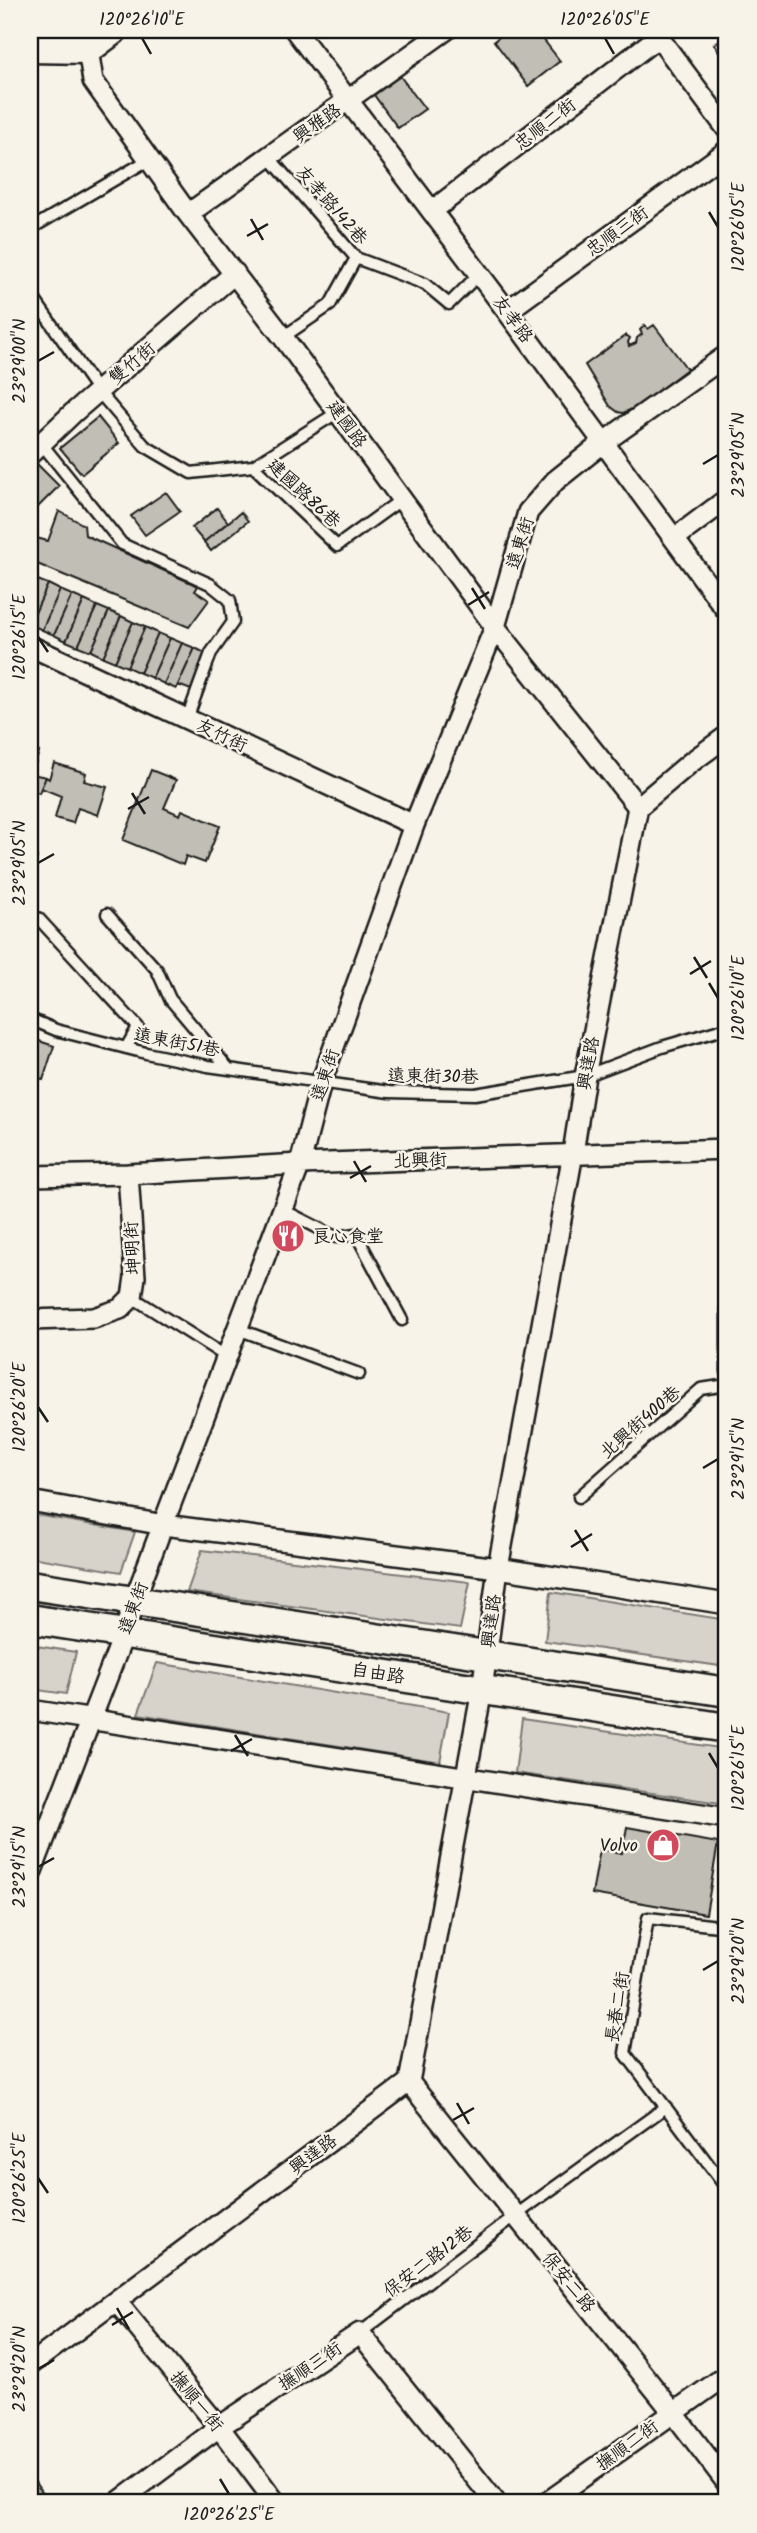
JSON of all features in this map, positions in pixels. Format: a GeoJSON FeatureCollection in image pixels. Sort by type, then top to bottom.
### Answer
{"type":"FeatureCollection","features":[{"type":"Feature","properties":{"kind":"street"},"geometry":{"type":"LineString","coordinates":[[30,48],[83,39],[113,30]]}},
{"type":"Feature","properties":{"kind":"street","name":"友孝路"},"geometry":{"type":"LineString","coordinates":[[295,30],[507,311],[727,611]]}},
{"type":"Feature","properties":{"kind":"street","name":"興雅路"},"geometry":{"type":"LineString","coordinates":[[188,214],[446,30]]}},
{"type":"Feature","properties":{"kind":"street"},"geometry":{"type":"LineString","coordinates":[[656,33],[727,129]]}},
{"type":"Feature","properties":{"kind":"street","name":"忠順二街"},"geometry":{"type":"LineString","coordinates":[[432,211],[656,33]]}},
{"type":"Feature","properties":{"kind":"street","name":"建國路"},"geometry":{"type":"LineString","coordinates":[[83,39],[93,81],[188,214],[283,337],[495,627],[638,807]]}},
{"type":"Feature","properties":{"kind":"street","name":"忠順三街"},"geometry":{"type":"LineString","coordinates":[[507,311],[727,151]]}},
{"type":"Feature","properties":{"kind":"street","name":"雙竹街"},"geometry":{"type":"LineString","coordinates":[[35,449],[235,273]]}},
{"type":"Feature","properties":{"kind":"street","name":"遠東街"},"geometry":{"type":"LineString","coordinates":[[30,1876],[300,1164],[321,1083],[414,825],[495,627],[528,512],[555,481],[604,442],[727,355]]}},
{"type":"Feature","properties":{"kind":"street"},"geometry":{"type":"LineString","coordinates":[[675,538],[727,499]]}},
{"type":"Feature","properties":{"kind":"street","name":"友竹街"},"geometry":{"type":"LineString","coordinates":[[30,646],[414,825]]}},
{"type":"Feature","properties":{"kind":"street"},"geometry":{"type":"LineString","coordinates":[[638,807],[727,736]]}},
{"type":"Feature","properties":{"kind":"street","name":"興達路"},"geometry":{"type":"LineString","coordinates":[[30,2365],[409,2082],[482,1690],[498,1568],[585,1076],[638,807]]}},
{"type":"Feature","properties":{"kind":"street","name":"北興街"},"geometry":{"type":"LineString","coordinates":[[30,1176],[727,1149]]}},
{"type":"Feature","properties":{"kind":"street","name":"坤明街"},"geometry":{"type":"LineString","coordinates":[[30,1320],[94,1318],[120,1309],[132,1297],[135,1278],[128,1174]]}},
{"type":"Feature","properties":{"kind":"street"},"geometry":{"type":"LineString","coordinates":[[30,1501],[164,1525],[498,1568],[727,1604]]}},
{"type":"Feature","properties":{"kind":"street","name":"自由路"},"geometry":{"type":"LineString","coordinates":[[30,1585],[727,1692]]}},
{"type":"Feature","properties":{"kind":"street","name":"自由路"},"geometry":{"type":"LineString","coordinates":[[30,1619],[727,1728]]}},
{"type":"Feature","properties":{"kind":"street"},"geometry":{"type":"LineString","coordinates":[[30,1710],[727,1818]]}},
{"type":"Feature","properties":{"kind":"street","name":"保安二路"},"geometry":{"type":"LineString","coordinates":[[409,2082],[727,2483]]}},
{"type":"Feature","properties":{"kind":"street","name":"撫順一街"},"geometry":{"type":"LineString","coordinates":[[116,2301],[219,2427],[276,2503]]}},
{"type":"Feature","properties":{"kind":"street","name":"撫順三街"},"geometry":{"type":"LineString","coordinates":[[117,2503],[219,2427],[360,2333],[496,2503]]}},
{"type":"Feature","properties":{"kind":"street","name":"撫順二街"},"geometry":{"type":"LineString","coordinates":[[545,2503],[727,2375]]}},
{"type":"Feature","properties":{"kind":"lane","name":"友孝路142巷"},"geometry":{"type":"LineString","coordinates":[[269,157],[356,258],[425,284],[449,304],[479,274]]}},
{"type":"Feature","properties":{"kind":"lane"},"geometry":{"type":"LineString","coordinates":[[31,225],[150,159]]}},
{"type":"Feature","properties":{"kind":"lane"},"geometry":{"type":"LineString","coordinates":[[283,337],[330,305],[356,258]]}},
{"type":"Feature","properties":{"kind":"lane"},"geometry":{"type":"LineString","coordinates":[[30,293],[98,391],[145,446],[191,473],[253,466],[338,412]]}},
{"type":"Feature","properties":{"kind":"lane"},"geometry":{"type":"LineString","coordinates":[[35,449],[122,544],[210,584],[230,600],[233,622],[212,653],[187,719]]}},
{"type":"Feature","properties":{"kind":"lane","name":"建國路86巷"},"geometry":{"type":"LineString","coordinates":[[253,466],[337,545],[402,499]]}},
{"type":"Feature","properties":{"kind":"lane"},"geometry":{"type":"LineString","coordinates":[[107,914],[157,970],[170,999],[228,1068]]}},
{"type":"Feature","properties":{"kind":"lane"},"geometry":{"type":"LineString","coordinates":[[38,918],[138,1027],[126,1048]]}},
{"type":"Feature","properties":{"kind":"lane","name":"遠東街51巷"},"geometry":{"type":"LineString","coordinates":[[30,1019],[56,1030],[126,1048],[321,1083]]}},
{"type":"Feature","properties":{"kind":"lane","name":"遠東街30巷"},"geometry":{"type":"LineString","coordinates":[[321,1083],[389,1092],[475,1094],[585,1076],[662,1047],[727,1028]]}},
{"type":"Feature","properties":{"kind":"lane"},"geometry":{"type":"LineString","coordinates":[[283,1210],[336,1237],[356,1234],[402,1320]]}},
{"type":"Feature","properties":{"kind":"lane"},"geometry":{"type":"LineString","coordinates":[[727,1235],[727,1372]]}},
{"type":"Feature","properties":{"kind":"lane"},"geometry":{"type":"LineString","coordinates":[[132,1297],[227,1357]]}},
{"type":"Feature","properties":{"kind":"lane"},"geometry":{"type":"LineString","coordinates":[[238,1329],[359,1374]]}},
{"type":"Feature","properties":{"kind":"lane","name":"北興街400巷"},"geometry":{"type":"LineString","coordinates":[[579,1497],[701,1389],[727,1385]]}},
{"type":"Feature","properties":{"kind":"lane","name":"長春二街"},"geometry":{"type":"LineString","coordinates":[[727,1927],[648,1918],[625,2053],[727,2189]]}},
{"type":"Feature","properties":{"kind":"lane","name":"保安二路12巷"},"geometry":{"type":"LineString","coordinates":[[360,2333],[516,2215],[666,2107]]}},
{"type":"Feature","properties":{"kind":"shaded area"},"geometry":{"type":"Polygon","coordinates":[[[30,1514],[135,1532],[121,1572],[30,1557],[30,1514]]]}},
{"type":"Feature","properties":{"kind":"shaded area"},"geometry":{"type":"Polygon","coordinates":[[[202,1550],[470,1582],[460,1629],[187,1592],[202,1550]]]}},
{"type":"Feature","properties":{"kind":"shaded area"},"geometry":{"type":"Polygon","coordinates":[[[551,1592],[727,1620],[727,1667],[545,1641],[551,1592]]]}},
{"type":"Feature","properties":{"kind":"shaded area"},"geometry":{"type":"Polygon","coordinates":[[[30,1645],[76,1652],[66,1694],[30,1689],[30,1645]]]}},
{"type":"Feature","properties":{"kind":"shaded area"},"geometry":{"type":"Polygon","coordinates":[[[157,1663],[449,1712],[440,1762],[138,1714],[157,1663]]]}},
{"type":"Feature","properties":{"kind":"shaded area"},"geometry":{"type":"Polygon","coordinates":[[[522,1719],[727,1749],[727,1804],[515,1773],[522,1719]]]}},
{"type":"Feature","properties":{"kind":"building"},"geometry":{"type":"Polygon","coordinates":[[[508,30],[536,30],[560,61],[528,86],[494,41],[508,30]]]}},
{"type":"Feature","properties":{"kind":"building"},"geometry":{"type":"Polygon","coordinates":[[[727,36],[727,63],[714,44],[727,36]]]}},
{"type":"Feature","properties":{"kind":"building"},"geometry":{"type":"Polygon","coordinates":[[[400,76],[425,109],[398,128],[374,95],[400,76]]]}},
{"type":"Feature","properties":{"kind":"building"},"geometry":{"type":"Polygon","coordinates":[[[645,325],[648,329],[654,325],[687,369],[637,407],[623,413],[618,412],[610,406],[585,365],[626,335],[630,338],[629,346],[636,343],[642,334],[640,330],[645,325]]]}},
{"type":"Feature","properties":{"kind":"building"},"geometry":{"type":"Polygon","coordinates":[[[98,417],[119,443],[82,474],[60,448],[98,417]]]}},
{"type":"Feature","properties":{"kind":"building"},"geometry":{"type":"Polygon","coordinates":[[[37,464],[59,486],[30,515],[30,471],[37,464]]]}},
{"type":"Feature","properties":{"kind":"building"},"geometry":{"type":"Polygon","coordinates":[[[166,492],[180,511],[145,535],[131,516],[166,492]]]}},
{"type":"Feature","properties":{"kind":"building"},"geometry":{"type":"Polygon","coordinates":[[[217,508],[228,522],[204,542],[192,528],[217,508]]]}},
{"type":"Feature","properties":{"kind":"building"},"geometry":{"type":"Polygon","coordinates":[[[59,511],[84,525],[85,535],[198,586],[195,591],[209,600],[189,627],[30,561],[30,549],[36,538],[48,541],[59,511]]]}},
{"type":"Feature","properties":{"kind":"building"},"geometry":{"type":"Polygon","coordinates":[[[241,512],[248,521],[211,551],[204,542],[241,512]]]}},
{"type":"Feature","properties":{"kind":"building"},"geometry":{"type":"Polygon","coordinates":[[[35,579],[48,584],[30,624],[30,591],[35,579]]]}},
{"type":"Feature","properties":{"kind":"building"},"geometry":{"type":"Polygon","coordinates":[[[48,584],[60,590],[42,630],[30,624],[48,584]]]}},
{"type":"Feature","properties":{"kind":"building"},"geometry":{"type":"Polygon","coordinates":[[[60,590],[72,595],[54,635],[42,630],[60,590]]]}},
{"type":"Feature","properties":{"kind":"building"},"geometry":{"type":"Polygon","coordinates":[[[72,595],[84,600],[66,641],[54,635],[72,595]]]}},
{"type":"Feature","properties":{"kind":"building"},"geometry":{"type":"Polygon","coordinates":[[[84,600],[97,606],[78,646],[66,641],[84,600]]]}},
{"type":"Feature","properties":{"kind":"building"},"geometry":{"type":"Polygon","coordinates":[[[97,606],[109,611],[91,651],[78,646],[97,606]]]}},
{"type":"Feature","properties":{"kind":"building"},"geometry":{"type":"Polygon","coordinates":[[[109,611],[121,616],[103,657],[91,651],[109,611]]]}},
{"type":"Feature","properties":{"kind":"building"},"geometry":{"type":"Polygon","coordinates":[[[121,616],[133,622],[115,662],[103,657],[121,616]]]}},
{"type":"Feature","properties":{"kind":"building"},"geometry":{"type":"Polygon","coordinates":[[[133,622],[145,627],[127,667],[115,662],[133,622]]]}},
{"type":"Feature","properties":{"kind":"building"},"geometry":{"type":"Polygon","coordinates":[[[145,627],[158,633],[140,673],[127,667],[145,627]]]}},
{"type":"Feature","properties":{"kind":"building"},"geometry":{"type":"Polygon","coordinates":[[[158,633],[170,638],[152,678],[140,673],[158,633]]]}},
{"type":"Feature","properties":{"kind":"building"},"geometry":{"type":"Polygon","coordinates":[[[170,638],[182,643],[164,684],[152,678],[170,638]]]}},
{"type":"Feature","properties":{"kind":"building"},"geometry":{"type":"Polygon","coordinates":[[[182,643],[195,648],[176,689],[164,684],[182,643]]]}},
{"type":"Feature","properties":{"kind":"building"},"geometry":{"type":"Polygon","coordinates":[[[195,648],[207,654],[191,690],[178,685],[195,648]]]}},
{"type":"Feature","properties":{"kind":"building"},"geometry":{"type":"Polygon","coordinates":[[[30,749],[39,752],[32,774],[46,777],[39,793],[30,790],[30,749]]]}},
{"type":"Feature","properties":{"kind":"building"},"geometry":{"type":"Polygon","coordinates":[[[54,763],[86,773],[84,781],[107,787],[98,815],[78,808],[73,823],[55,818],[61,796],[41,788],[46,777],[49,779],[54,763]]]}},
{"type":"Feature","properties":{"kind":"building"},"geometry":{"type":"Polygon","coordinates":[[[151,770],[176,780],[164,808],[180,815],[182,810],[220,826],[205,863],[186,856],[183,865],[123,840],[151,770]]]}},
{"type":"Feature","properties":{"kind":"building"},"geometry":{"type":"Polygon","coordinates":[[[30,855],[37,857],[30,880],[30,855]]]}},
{"type":"Feature","properties":{"kind":"building"},"geometry":{"type":"Polygon","coordinates":[[[30,1038],[54,1046],[43,1080],[36,1078],[34,1084],[30,1083],[30,1038]]]}},
{"type":"Feature","properties":{"kind":"building"},"geometry":{"type":"Polygon","coordinates":[[[627,1827],[718,1843],[706,1914],[592,1894],[600,1849],[622,1853],[627,1827]]]}},
{"type":"Feature","properties":{"kind":"building"},"geometry":{"type":"Polygon","coordinates":[[[30,2475],[49,2503],[30,2503],[30,2475]]]}},
{"type":"Feature","properties":{"kind":"place","name":"良心食堂"},"geometry":{"type":"Point","coordinates":[288,1236]}},
{"type":"Feature","properties":{"kind":"place","name":"Volvo"},"geometry":{"type":"Point","coordinates":[663,1845]}}]}
